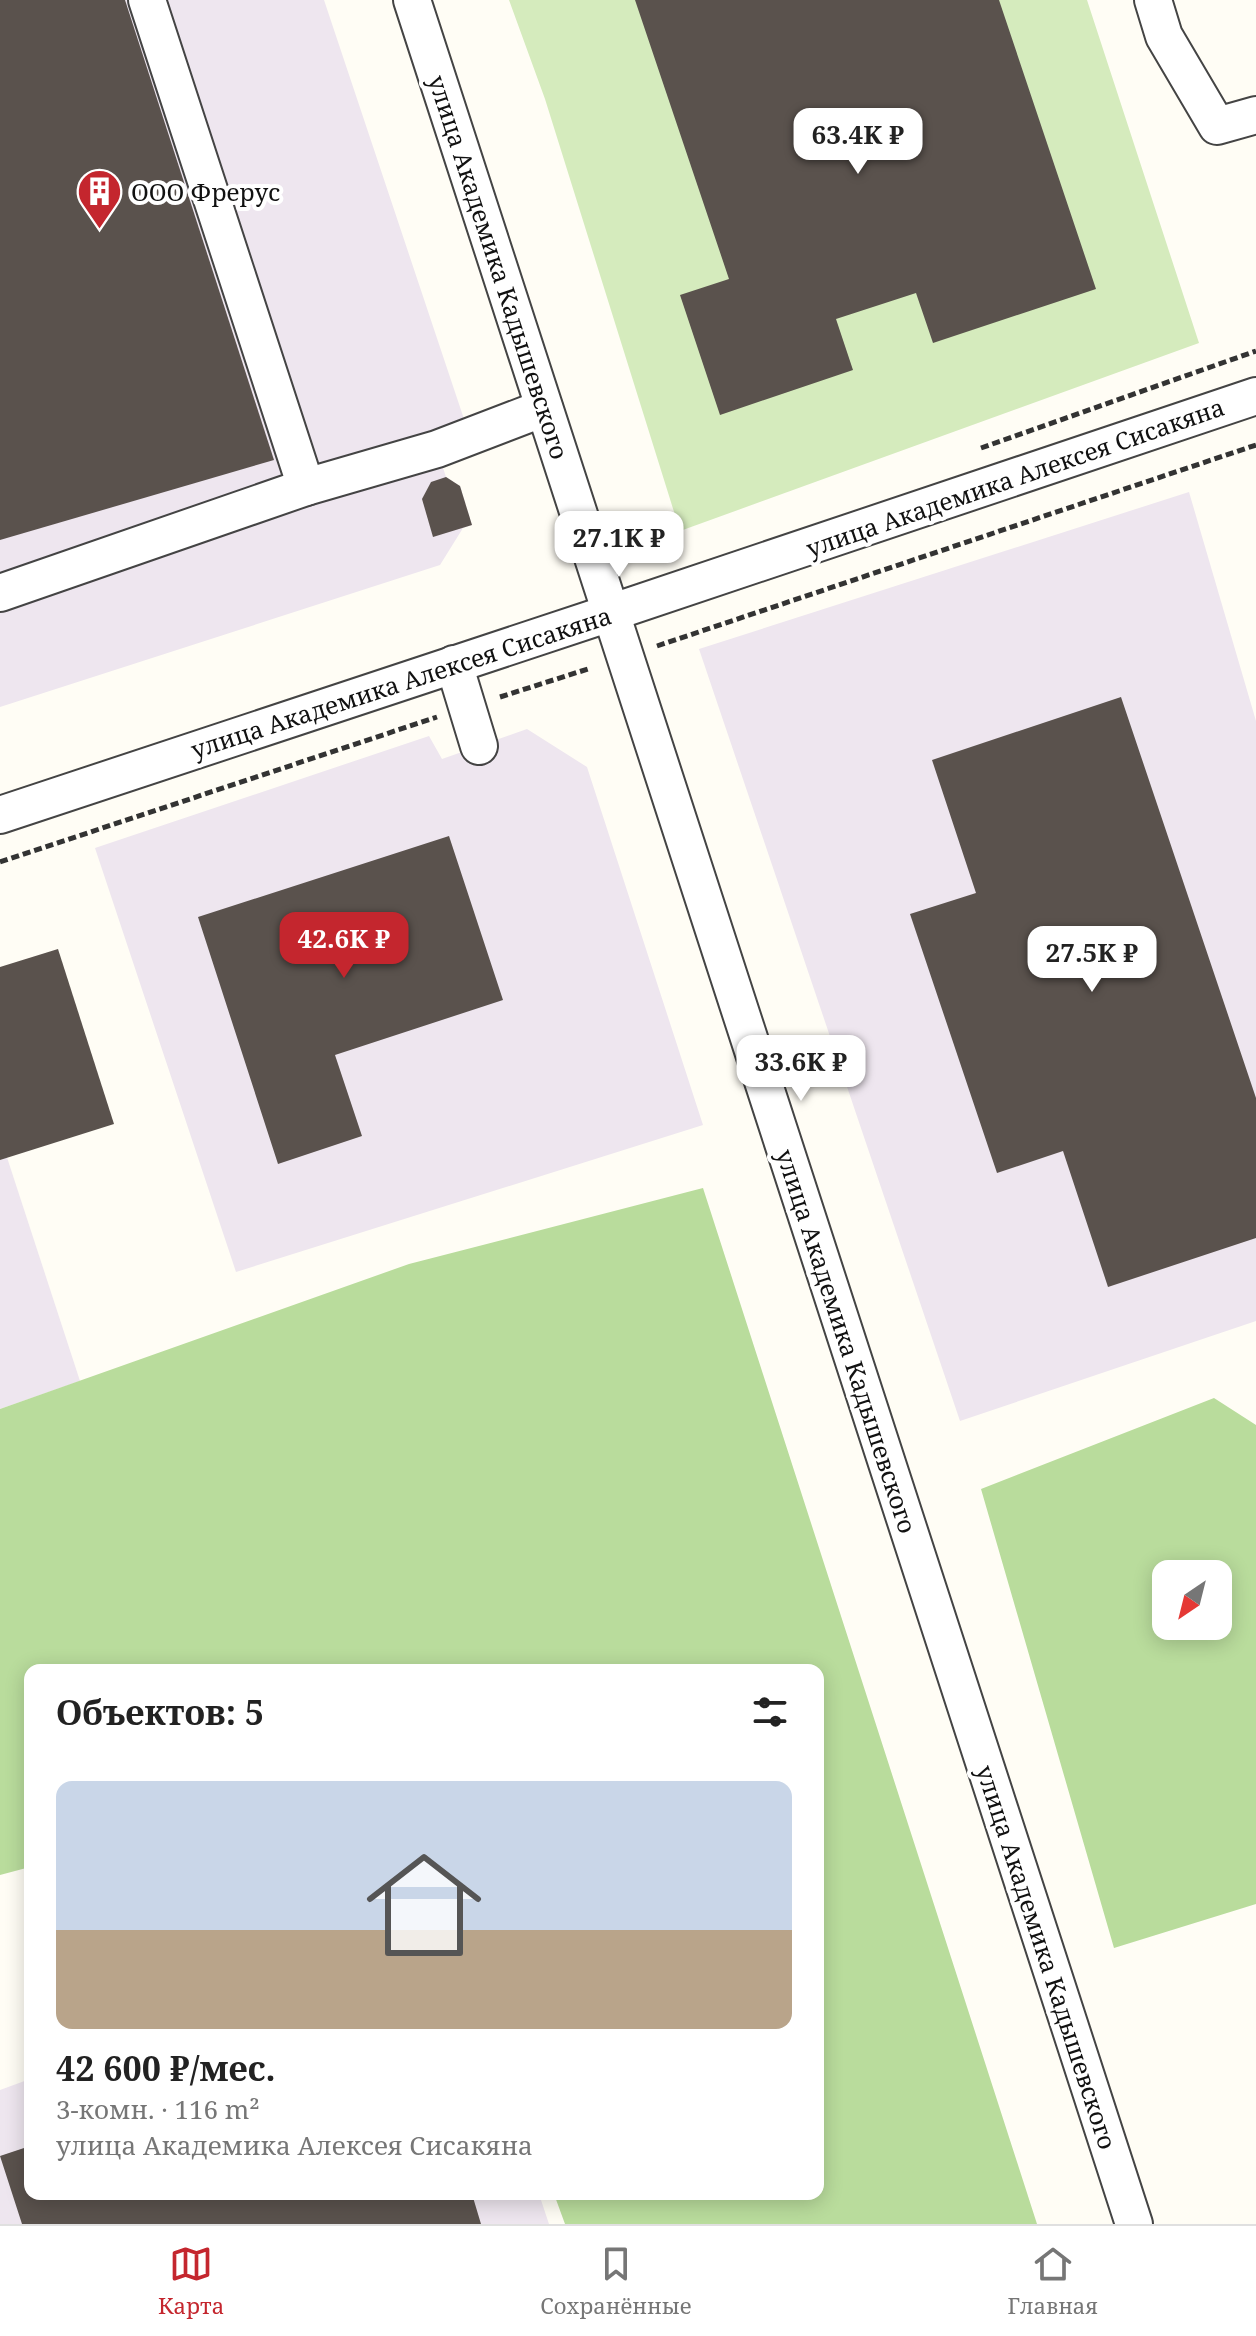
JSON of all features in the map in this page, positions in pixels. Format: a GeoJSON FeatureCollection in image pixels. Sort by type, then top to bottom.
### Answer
{"type":"FeatureCollection","features":[{"type":"Feature","properties":{"kind":"street"},"geometry":{"type":"LineString","coordinates":[[147,0],[306,487]]}},
{"type":"Feature","properties":{"kind":"street","name":"улица Академика Кадышевского"},"geometry":{"type":"LineString","coordinates":[[412,0],[1134,2224]]}},
{"type":"Feature","properties":{"kind":"street"},"geometry":{"type":"LineString","coordinates":[[1153,0],[1164,36],[1217,126],[1256,115]]}},
{"type":"Feature","properties":{"kind":"street","name":"улица Академика Алексея Сисакяна"},"geometry":{"type":"LineString","coordinates":[[0,815],[1256,396]]}},
{"type":"Feature","properties":{"kind":"street"},"geometry":{"type":"LineString","coordinates":[[0,593],[306,487],[437,449],[544,408]]}},
{"type":"Feature","properties":{"kind":"street"},"geometry":{"type":"LineString","coordinates":[[454,664],[479,746]]}},
{"type":"Feature","properties":{"kind":"path"},"geometry":{"type":"LineString","coordinates":[[655,647],[1256,445]]}},
{"type":"Feature","properties":{"kind":"path"},"geometry":{"type":"LineString","coordinates":[[0,862],[591,667]]}},
{"type":"Feature","properties":{"kind":"shaded area"},"geometry":{"type":"Polygon","coordinates":[[[0,0],[324,0],[466,425],[437,449],[446,477],[460,486],[472,525],[463,528],[440,565],[0,707],[0,0]]]}},
{"type":"Feature","properties":{"kind":"shaded area"},"geometry":{"type":"Polygon","coordinates":[[[1189,492],[1256,721],[1256,1321],[960,1421],[699,649],[1189,492]]]}},
{"type":"Feature","properties":{"kind":"shaded area"},"geometry":{"type":"Polygon","coordinates":[[[527,729],[587,767],[703,1125],[236,1272],[95,848],[429,736],[442,759],[527,729]]]}},
{"type":"Feature","properties":{"kind":"shaded area"},"geometry":{"type":"Polygon","coordinates":[[[0,1136],[80,1381],[0,1409],[0,1136]]]}},
{"type":"Feature","properties":{"kind":"shaded area"},"geometry":{"type":"Polygon","coordinates":[[[24,2081],[24,2200],[541,2200],[549,2224],[0,2224],[0,2090],[24,2081]]]}},
{"type":"Feature","properties":{"kind":"green space"},"geometry":{"type":"Polygon","coordinates":[[[509,0],[1087,0],[1199,343],[680,531],[545,99],[509,0]]]}},
{"type":"Feature","properties":{"kind":"green space"},"geometry":{"type":"Polygon","coordinates":[[[703,1188],[1037,2224],[565,2224],[556,2200],[824,2200],[824,1664],[24,1664],[24,1869],[0,1875],[0,1409],[409,1264],[703,1188]]]}},
{"type":"Feature","properties":{"kind":"green space"},"geometry":{"type":"Polygon","coordinates":[[[1214,1398],[1256,1425],[1256,1904],[1114,1948],[981,1489],[1214,1398]]]}},
{"type":"Feature","properties":{"kind":"building","name":"ООО Фрерус"},"geometry":{"type":"Polygon","coordinates":[[[0,0],[125,0],[274,460],[0,540],[0,0]]]}},
{"type":"Feature","properties":{"kind":"building"},"geometry":{"type":"Polygon","coordinates":[[[635,0],[999,0],[1096,289],[933,343],[916,293],[836,319],[853,370],[720,415],[680,295],[729,279],[635,0]]]}},
{"type":"Feature","properties":{"kind":"building"},"geometry":{"type":"Polygon","coordinates":[[[446,477],[460,486],[472,525],[433,537],[422,499],[431,482],[446,477]]]}},
{"type":"Feature","properties":{"kind":"building"},"geometry":{"type":"Polygon","coordinates":[[[1121,697],[1256,1098],[1256,1238],[1108,1287],[1063,1151],[997,1173],[910,914],[976,893],[932,760],[1121,697]]]}},
{"type":"Feature","properties":{"kind":"building"},"geometry":{"type":"Polygon","coordinates":[[[449,836],[503,1000],[335,1055],[362,1136],[278,1164],[198,917],[449,836]]]}},
{"type":"Feature","properties":{"kind":"building"},"geometry":{"type":"Polygon","coordinates":[[[58,949],[114,1124],[0,1160],[0,967],[58,949]]]}},
{"type":"Feature","properties":{"kind":"building"},"geometry":{"type":"Polygon","coordinates":[[[24,2148],[24,2200],[474,2200],[481,2224],[22,2224],[0,2156],[24,2148]]]}},
{"type":"Feature","properties":{"kind":"place","name":"ООО Фрерус"},"geometry":{"type":"Point","coordinates":[100,230]}}]}
